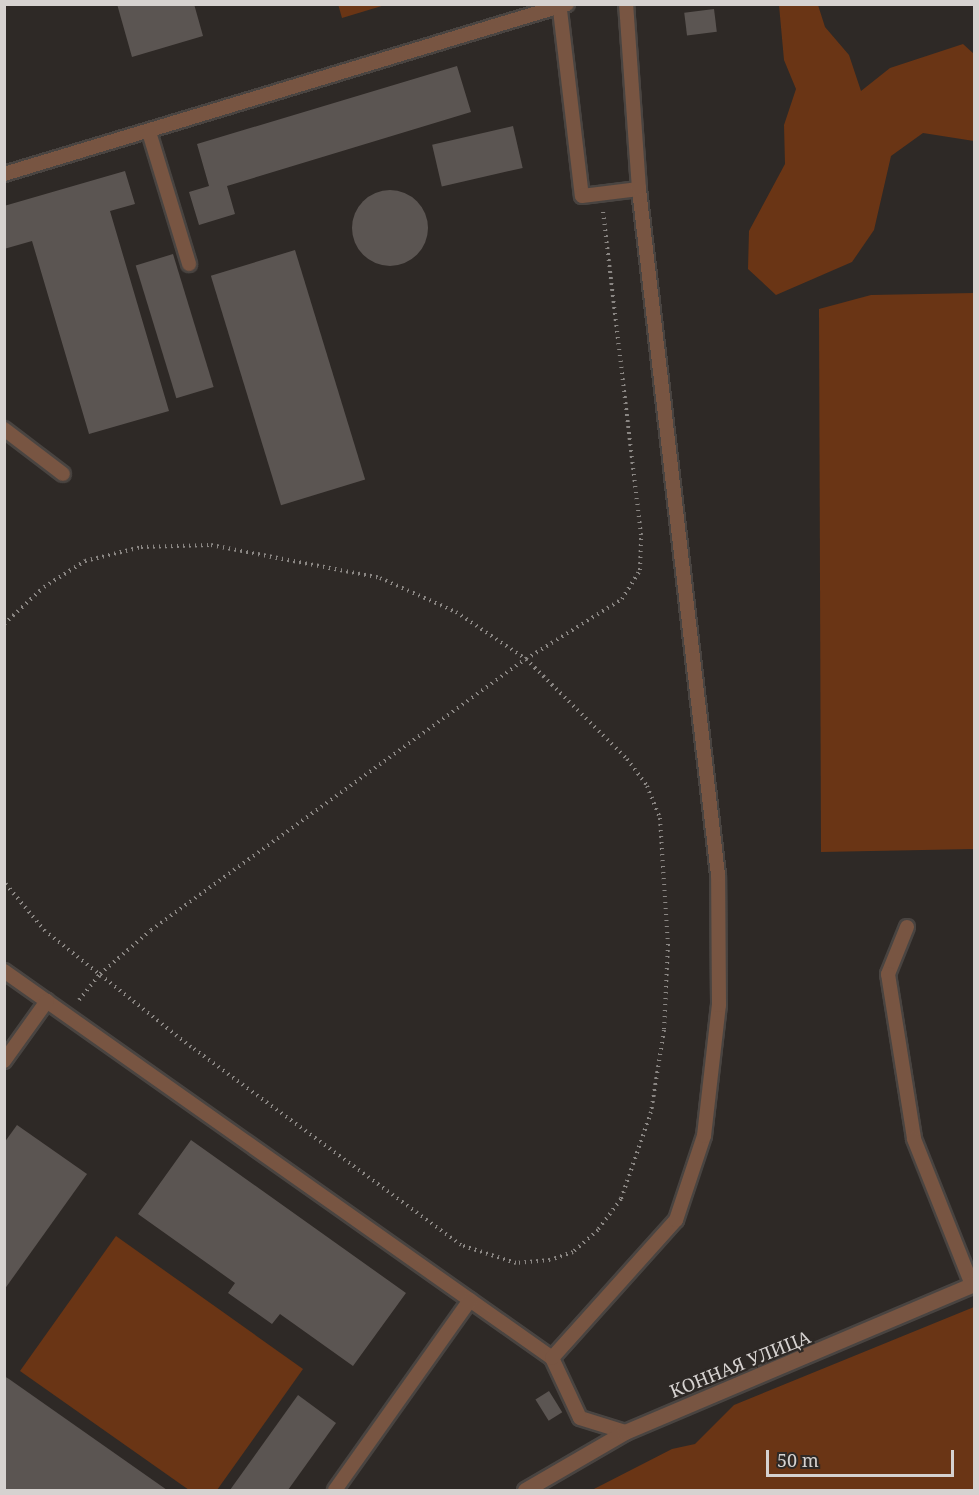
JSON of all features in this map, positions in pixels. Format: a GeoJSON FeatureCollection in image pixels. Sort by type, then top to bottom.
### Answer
{"type":"FeatureCollection","features":[{"type":"Feature","properties":{"kind":"street","name":"КОННАЯ УЛИЦА"},"geometry":{"type":"LineString","coordinates":[[525,1491],[625,1432],[973,1285]]}},
{"type":"Feature","properties":{"kind":"lane"},"geometry":{"type":"LineString","coordinates":[[552,1358],[676,1221],[704,1136],[719,1005],[718,875],[639,189],[626,4]]}},
{"type":"Feature","properties":{"kind":"lane"},"geometry":{"type":"LineString","coordinates":[[4,174],[564,7],[582,196],[639,189]]}},
{"type":"Feature","properties":{"kind":"lane"},"geometry":{"type":"LineString","coordinates":[[149,132],[189,264]]}},
{"type":"Feature","properties":{"kind":"lane"},"geometry":{"type":"LineString","coordinates":[[4,429],[63,474]]}},
{"type":"Feature","properties":{"kind":"lane"},"geometry":{"type":"LineString","coordinates":[[907,927],[888,974],[914,1139],[973,1285]]}},
{"type":"Feature","properties":{"kind":"lane"},"geometry":{"type":"LineString","coordinates":[[4,971],[552,1358],[580,1418],[625,1432]]}},
{"type":"Feature","properties":{"kind":"lane"},"geometry":{"type":"LineString","coordinates":[[4,1061],[47,1001]]}},
{"type":"Feature","properties":{"kind":"lane"},"geometry":{"type":"LineString","coordinates":[[335,1491],[470,1300]]}},
{"type":"Feature","properties":{"kind":"path"},"geometry":{"type":"LineString","coordinates":[[68,1015],[100,974],[151,930],[526,659],[622,599],[640,570],[641,535],[601,194]]}},
{"type":"Feature","properties":{"kind":"path"},"geometry":{"type":"LineString","coordinates":[[4,624],[44,587],[85,561],[141,547],[210,545],[380,578],[456,612],[526,659],[647,786],[665,847],[664,1019],[651,1112],[621,1199],[598,1230],[573,1252],[516,1263],[461,1245],[45,931],[4,882]]}},
{"type":"Feature","properties":{"kind":"shaded area"},"geometry":{"type":"Polygon","coordinates":[[[338,4],[385,4],[385,5],[342,18],[338,4]]]}},
{"type":"Feature","properties":{"kind":"shaded area"},"geometry":{"type":"Polygon","coordinates":[[[779,5],[818,5],[825,27],[849,55],[861,91],[890,68],[963,44],[974,54],[974,141],[923,133],[891,156],[874,230],[852,262],[776,295],[748,269],[749,231],[785,164],[784,125],[796,89],[784,60],[779,5]]]}},
{"type":"Feature","properties":{"kind":"shaded area"},"geometry":{"type":"Polygon","coordinates":[[[974,293],[974,849],[821,852],[819,309],[871,295],[974,293]]]}},
{"type":"Feature","properties":{"kind":"shaded area"},"geometry":{"type":"Polygon","coordinates":[[[116,1236],[303,1369],[217,1490],[189,1490],[20,1371],[116,1236]]]}},
{"type":"Feature","properties":{"kind":"shaded area"},"geometry":{"type":"Polygon","coordinates":[[[974,1307],[974,1490],[592,1490],[672,1449],[695,1444],[734,1405],[974,1307]]]}},
{"type":"Feature","properties":{"kind":"building"},"geometry":{"type":"Polygon","coordinates":[[[117,4],[194,4],[203,36],[132,57],[117,4]]]}},
{"type":"Feature","properties":{"kind":"building"},"geometry":{"type":"Polygon","coordinates":[[[714,9],[717,32],[687,35],[684,13],[714,9]]]}},
{"type":"Feature","properties":{"kind":"building"},"geometry":{"type":"Polygon","coordinates":[[[457,66],[471,112],[227,186],[235,214],[199,225],[189,192],[209,186],[197,144],[457,66]]]}},
{"type":"Feature","properties":{"kind":"building"},"geometry":{"type":"Polygon","coordinates":[[[513,126],[523,168],[442,187],[432,145],[513,126]]]}},
{"type":"Feature","properties":{"kind":"building"},"geometry":{"type":"Polygon","coordinates":[[[125,171],[135,204],[110,211],[169,411],[89,434],[32,241],[4,249],[4,206],[125,171]]]}},
{"type":"Feature","properties":{"kind":"building"},"geometry":{"type":"Polygon","coordinates":[[[390,190],[404,193],[417,201],[425,214],[428,228],[425,242],[417,255],[404,263],[390,266],[376,263],[363,255],[355,242],[352,228],[355,214],[363,201],[376,193],[390,190]]]}},
{"type":"Feature","properties":{"kind":"building"},"geometry":{"type":"Polygon","coordinates":[[[295,250],[365,480],[281,505],[211,276],[295,250]]]}},
{"type":"Feature","properties":{"kind":"building"},"geometry":{"type":"Polygon","coordinates":[[[173,254],[214,387],[176,398],[136,265],[173,254]]]}},
{"type":"Feature","properties":{"kind":"building"},"geometry":{"type":"Polygon","coordinates":[[[17,1125],[87,1174],[4,1290],[4,1143],[17,1125]]]}},
{"type":"Feature","properties":{"kind":"building"},"geometry":{"type":"Polygon","coordinates":[[[191,1140],[406,1293],[353,1366],[280,1314],[272,1324],[228,1293],[235,1283],[138,1214],[191,1140]]]}},
{"type":"Feature","properties":{"kind":"building"},"geometry":{"type":"Polygon","coordinates":[[[4,1376],[9,1379],[167,1490],[4,1490],[4,1376]]]}},
{"type":"Feature","properties":{"kind":"building"},"geometry":{"type":"Polygon","coordinates":[[[549,1391],[562,1412],[549,1421],[535,1399],[549,1391]]]}},
{"type":"Feature","properties":{"kind":"building"},"geometry":{"type":"Polygon","coordinates":[[[298,1395],[336,1423],[288,1490],[230,1490],[298,1395]]]}}]}
